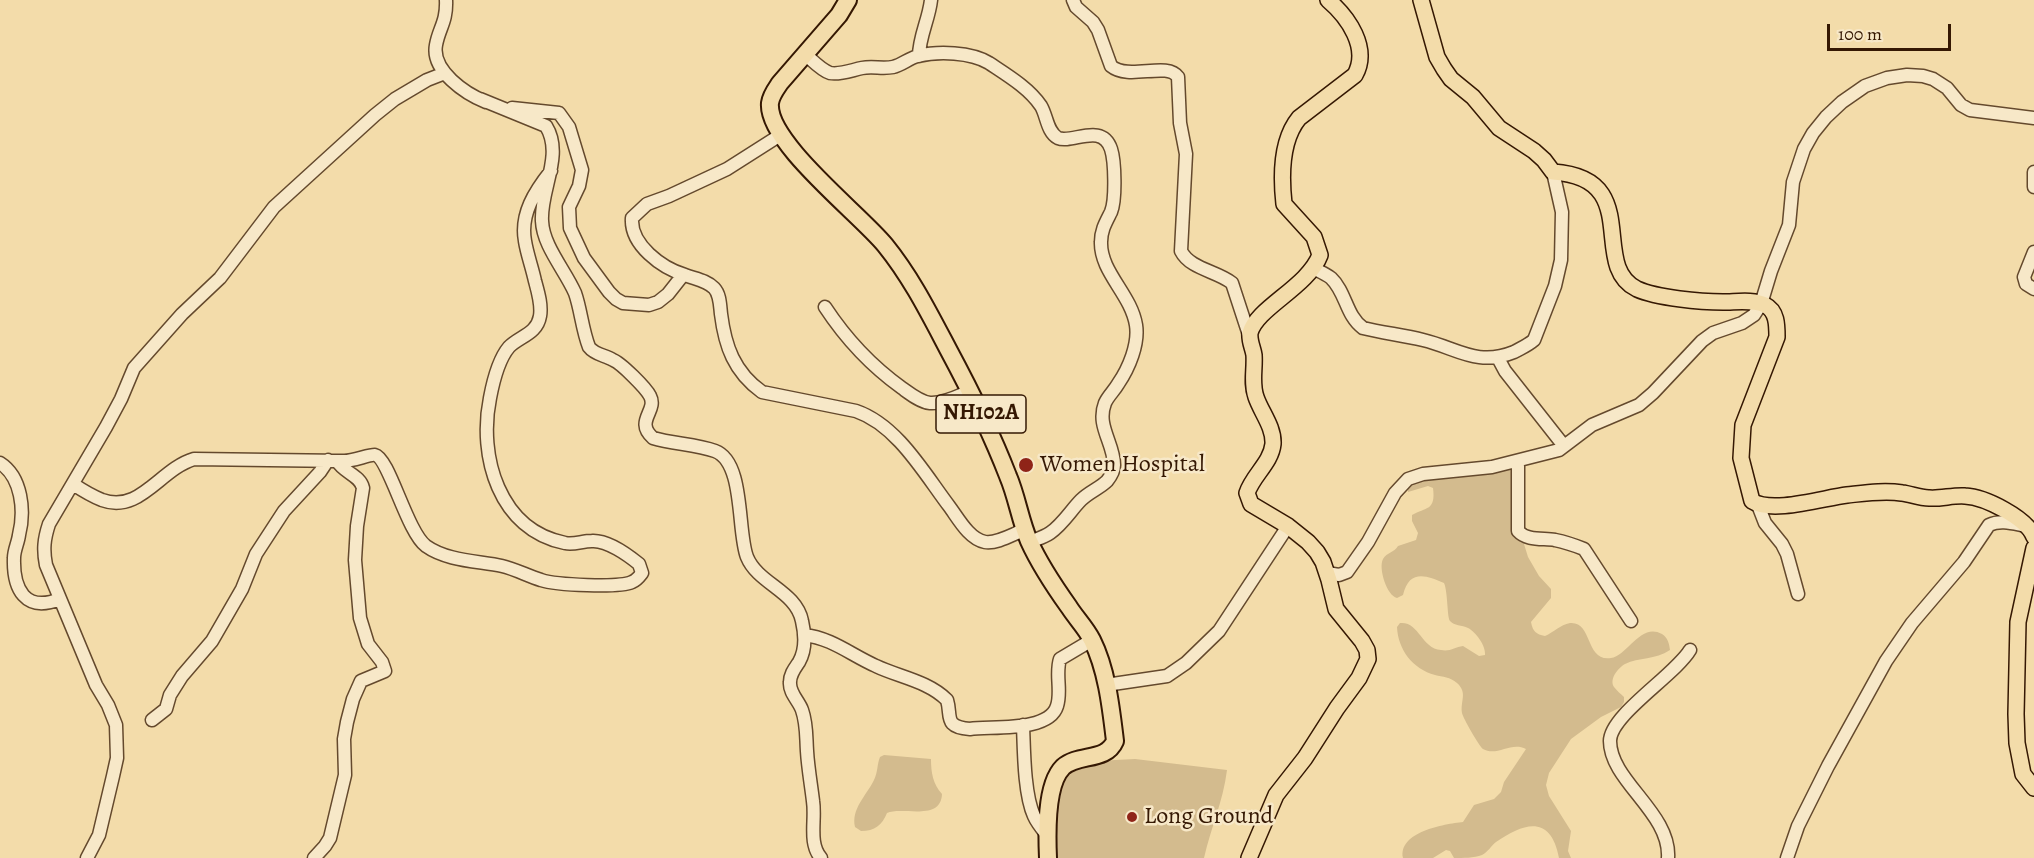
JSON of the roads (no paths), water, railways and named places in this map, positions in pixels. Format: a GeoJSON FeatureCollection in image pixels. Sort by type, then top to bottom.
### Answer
{"type":"FeatureCollection","features":[{"type":"Feature","properties":{"kind":"highway","name":"NH102A"},"geometry":{"type":"LineString","coordinates":[[848,0],[839,15],[772,95],[771,116],[782,134],[824,186],[872,230],[894,257],[926,307],[970,391],[1008,476],[1027,536],[1062,597],[1092,640],[1099,657],[1116,741],[1106,753],[1072,763],[1063,768],[1056,778],[1051,795],[1047,835],[1048,858]]}},
{"type":"Feature","properties":{"kind":"main road"},"geometry":{"type":"LineString","coordinates":[[1249,858],[1276,795],[1305,758],[1359,678],[1368,659],[1367,650],[1362,641],[1336,609],[1327,573],[1317,552],[1288,526],[1251,504],[1248,498],[1249,486],[1266,462],[1273,445],[1272,433],[1261,410],[1253,384],[1254,355],[1250,338],[1251,331],[1258,318],[1296,287],[1313,268],[1320,255],[1314,237],[1284,204],[1284,164],[1288,137],[1292,127],[1311,107],[1355,75],[1359,68],[1359,47],[1355,34],[1342,13],[1328,0]]}},
{"type":"Feature","properties":{"kind":"main road"},"geometry":{"type":"LineString","coordinates":[[1421,0],[1437,57],[1451,79],[1473,97],[1499,128],[1534,151],[1553,172],[1565,173],[1590,182],[1604,197],[1611,222],[1616,264],[1620,275],[1634,288],[1647,293],[1676,297],[1761,304],[1773,313],[1777,325],[1777,337],[1743,425],[1741,458],[1752,501],[1758,505],[1790,504],[1881,492],[1903,493],[1925,498],[1965,496],[1992,504],[2031,532]]}},
{"type":"Feature","properties":{"kind":"main road"},"geometry":{"type":"LineString","coordinates":[[2034,548],[2018,622],[2016,714],[2017,743],[2023,774],[2034,788]]}},
{"type":"Feature","properties":{"kind":"street"},"geometry":{"type":"LineString","coordinates":[[446,0],[445,19],[436,43],[435,53],[445,74],[480,99],[546,126],[551,134],[553,143],[551,171],[542,207],[543,229],[575,293],[589,347],[618,362],[649,393],[651,405],[645,424],[648,434],[653,438],[714,451],[730,464],[747,557],[753,568],[795,604],[801,615],[804,635],[802,656],[791,675],[789,685],[801,706],[806,723],[808,767],[814,809],[813,844],[821,858]]}},
{"type":"Feature","properties":{"kind":"street"},"geometry":{"type":"LineString","coordinates":[[919,56],[920,42],[927,23],[931,0]]}},
{"type":"Feature","properties":{"kind":"street"},"geometry":{"type":"LineString","coordinates":[[1073,0],[1076,7],[1094,22],[1111,66],[1116,70],[1140,72],[1169,70],[1178,77],[1180,123],[1186,154],[1181,251],[1188,261],[1232,283],[1250,338]]}},
{"type":"Feature","properties":{"kind":"street"},"geometry":{"type":"LineString","coordinates":[[782,134],[727,169],[647,204],[632,218],[631,227],[636,238],[649,254],[671,270],[709,283],[717,291],[729,353],[749,383],[762,392],[856,411],[870,416],[910,454],[963,525],[981,541],[1051,532],[1082,500],[1106,483],[1113,474],[1114,465],[1104,432],[1103,412],[1106,402],[1130,359],[1136,336],[1136,326],[1128,301],[1101,253],[1102,232],[1111,211],[1114,193],[1111,149],[1099,136],[1081,135],[1065,139],[1059,138],[1050,128],[1045,112],[1036,100],[1009,77],[986,62],[960,54],[919,56],[890,68],[864,67],[838,73],[824,69],[805,54]]}},
{"type":"Feature","properties":{"kind":"street"},"geometry":{"type":"LineString","coordinates":[[87,858],[99,835],[114,776],[117,758],[116,725],[113,713],[96,685],[46,565],[43,550],[44,538],[55,513],[122,399],[134,368],[182,314],[220,278],[274,207],[395,99],[426,80],[445,74]]}},
{"type":"Feature","properties":{"kind":"street"},"geometry":{"type":"LineString","coordinates":[[1327,573],[1339,575],[1347,572],[1368,542],[1395,493],[1408,479],[1423,474],[1484,468],[1559,450],[1592,425],[1639,405],[1662,385],[1702,341],[1713,333],[1742,323],[1754,315],[1761,304],[1789,225],[1793,182],[1812,133],[1826,117],[1865,86],[1887,78],[1907,75],[1923,76],[1947,88],[1961,105],[1971,111],[2034,117]]}},
{"type":"Feature","properties":{"kind":"street"},"geometry":{"type":"LineString","coordinates":[[480,99],[509,108],[559,113],[564,118],[582,170],[579,186],[569,207],[570,228],[585,258],[616,299],[640,306],[658,302],[668,294],[683,275]]}},
{"type":"Feature","properties":{"kind":"street"},"geometry":{"type":"LineString","coordinates":[[73,484],[103,501],[114,504],[125,503],[135,500],[174,467],[194,459],[353,461],[373,454],[386,465],[408,519],[426,546],[438,552],[502,566],[552,583],[630,583],[642,573],[639,564],[601,542],[567,544],[537,532],[504,501],[492,473],[487,441],[487,418],[494,381],[505,352],[511,345],[531,333],[537,327],[540,319],[538,293],[524,239],[525,221],[529,204],[551,171]]}},
{"type":"Feature","properties":{"kind":"street"},"geometry":{"type":"LineString","coordinates":[[1313,268],[1332,279],[1355,322],[1363,328],[1426,341],[1484,359],[1498,358],[1534,340],[1557,279],[1561,260],[1562,212],[1553,172]]}},
{"type":"Feature","properties":{"kind":"street"},"geometry":{"type":"LineString","coordinates":[[2034,172],[2034,187]]}},
{"type":"Feature","properties":{"kind":"street"},"geometry":{"type":"LineString","coordinates":[[2034,252],[2024,277],[2026,284],[2034,289]]}},
{"type":"Feature","properties":{"kind":"street"},"geometry":{"type":"LineString","coordinates":[[825,307],[858,351],[884,375],[922,401],[942,402],[970,391]]}},
{"type":"Feature","properties":{"kind":"street"},"geometry":{"type":"LineString","coordinates":[[1498,358],[1504,371],[1564,446]]}},
{"type":"Feature","properties":{"kind":"street"},"geometry":{"type":"LineString","coordinates":[[152,720],[166,709],[170,695],[182,676],[212,641],[242,590],[256,554],[278,520],[332,461]]}},
{"type":"Feature","properties":{"kind":"street"},"geometry":{"type":"LineString","coordinates":[[314,858],[326,846],[330,838],[337,810],[345,775],[344,739],[353,699],[362,681],[385,671],[382,662],[369,644],[360,618],[355,560],[362,483],[332,461]]}},
{"type":"Feature","properties":{"kind":"street"},"geometry":{"type":"LineString","coordinates":[[1518,461],[1518,531],[1528,537],[1572,544],[1584,549],[1631,621]]}},
{"type":"Feature","properties":{"kind":"street"},"geometry":{"type":"LineString","coordinates":[[0,463],[6,467],[16,481],[21,499],[22,518],[14,555],[16,585],[34,603],[49,604],[60,599]]}},
{"type":"Feature","properties":{"kind":"street"},"geometry":{"type":"LineString","coordinates":[[1758,505],[1765,523],[1787,554],[1798,594]]}},
{"type":"Feature","properties":{"kind":"street"},"geometry":{"type":"LineString","coordinates":[[1787,858],[1798,826],[1828,766],[1899,639],[1964,562],[1989,525],[2004,522],[2031,532]]}},
{"type":"Feature","properties":{"kind":"street"},"geometry":{"type":"LineString","coordinates":[[1106,685],[1167,676],[1186,663],[1219,631],[1288,526]]}},
{"type":"Feature","properties":{"kind":"street"},"geometry":{"type":"LineString","coordinates":[[804,635],[833,642],[876,666],[934,690],[947,700],[948,718],[951,722],[964,728],[1023,726],[1036,724],[1048,718],[1057,705],[1060,659],[1092,640]]}},
{"type":"Feature","properties":{"kind":"street"},"geometry":{"type":"LineString","coordinates":[[1668,858],[1665,838],[1656,819],[1618,766],[1613,756],[1610,738],[1624,715],[1676,669],[1690,650]]}},
{"type":"Feature","properties":{"kind":"street"},"geometry":{"type":"LineString","coordinates":[[1023,726],[1031,806],[1033,814],[1047,835]]}},
{"type":"Feature","properties":{"kind":"place","name":"Women Hospital"},"geometry":{"type":"Point","coordinates":[1026,465]}},
{"type":"Feature","properties":{"kind":"place","name":"Long Ground"},"geometry":{"type":"Point","coordinates":[1132,817]}}]}
